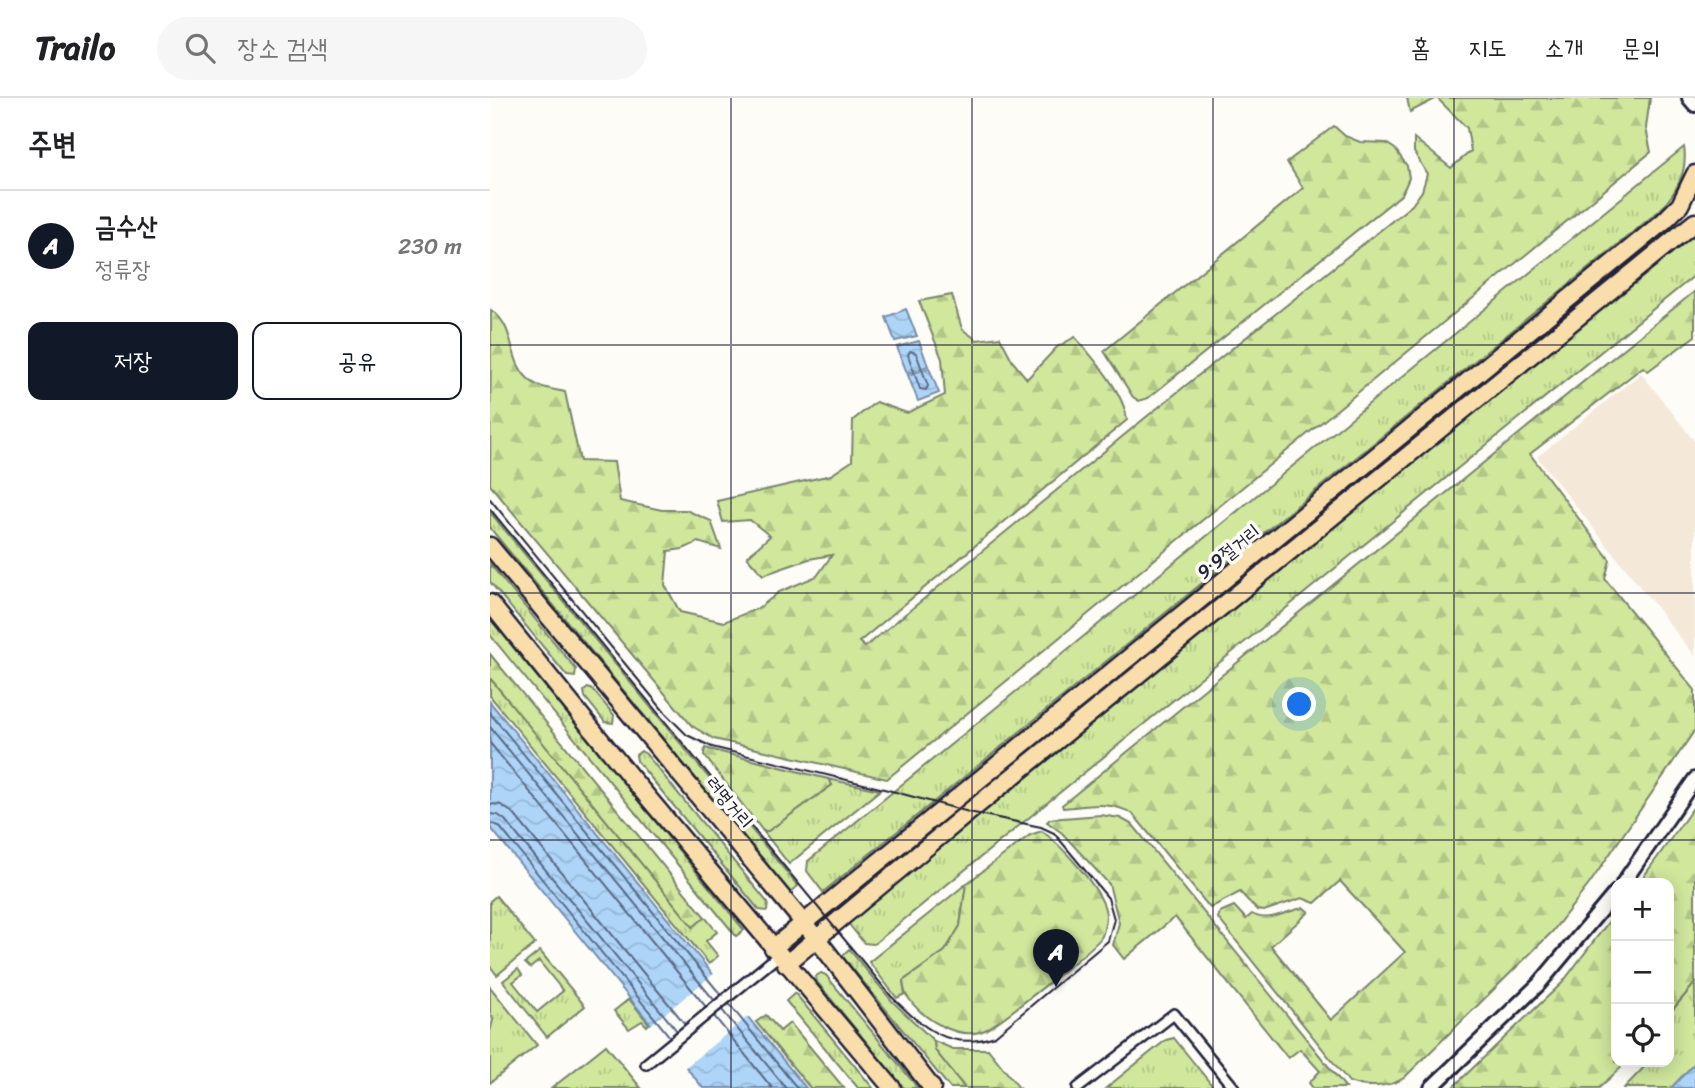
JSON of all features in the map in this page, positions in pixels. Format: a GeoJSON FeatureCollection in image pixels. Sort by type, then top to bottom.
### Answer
{"type":"FeatureCollection","features":[{"type":"Feature","properties":{"kind":"highway"},"geometry":{"type":"LineString","coordinates":[[1695,159],[1695,174]]}},
{"type":"Feature","properties":{"kind":"highway","name":"9·9절거리"},"geometry":{"type":"LineString","coordinates":[[779,956],[803,923],[1664,221],[1680,205],[1695,174]]}},
{"type":"Feature","properties":{"kind":"highway","name":"9·9절거리"},"geometry":{"type":"LineString","coordinates":[[779,956],[817,939],[1012,777],[1695,222]]}},
{"type":"Feature","properties":{"kind":"highway","name":"려명거리"},"geometry":{"type":"LineString","coordinates":[[490,546],[817,939],[932,1088]]}},
{"type":"Feature","properties":{"kind":"highway"},"geometry":{"type":"LineString","coordinates":[[490,603],[779,956],[892,1088]]}},
{"type":"Feature","properties":{"kind":"street"},"geometry":{"type":"LineString","coordinates":[[1689,98],[1695,105]]}},
{"type":"Feature","properties":{"kind":"street"},"geometry":{"type":"LineString","coordinates":[[1626,878],[1695,779]]}},
{"type":"Feature","properties":{"kind":"street"},"geometry":{"type":"LineString","coordinates":[[1431,1088],[1539,984],[1611,898]]}},
{"type":"Feature","properties":{"kind":"street"},"geometry":{"type":"LineString","coordinates":[[646,1064],[779,956]]}},
{"type":"Feature","properties":{"kind":"street"},"geometry":{"type":"LineString","coordinates":[[1078,1088],[1174,1014],[1234,1088]]}},
{"type":"Feature","properties":{"kind":"shaded area"},"geometry":{"type":"Polygon","coordinates":[[[1641,373],[1695,442],[1695,656],[1537,457],[1641,373]]]}},
{"type":"Feature","properties":{"kind":"green space"},"geometry":{"type":"Polygon","coordinates":[[[1407,98],[1437,98],[1410,112],[1407,98]]]}},
{"type":"Feature","properties":{"kind":"green space"},"geometry":{"type":"Polygon","coordinates":[[[1437,98],[1650,98],[1646,128],[1651,152],[887,779],[714,739],[692,726],[490,485],[491,310],[505,326],[518,365],[524,374],[539,386],[565,392],[580,461],[614,462],[620,501],[662,510],[686,510],[711,521],[721,549],[698,542],[683,549],[668,551],[665,585],[680,612],[724,622],[759,608],[779,592],[817,576],[832,555],[809,559],[763,575],[747,557],[770,536],[750,520],[723,522],[717,501],[831,475],[852,461],[853,420],[876,402],[907,413],[945,395],[942,359],[919,301],[952,295],[962,329],[977,340],[1000,337],[1013,362],[1027,379],[1057,347],[1075,337],[1114,387],[1125,409],[1127,420],[859,642],[865,647],[1145,418],[1412,205],[1422,191],[1427,174],[1414,152],[1414,138],[1451,168],[1471,151],[1467,128],[1437,98]]]}},
{"type":"Feature","properties":{"kind":"green space"},"geometry":{"type":"Polygon","coordinates":[[[1334,126],[1345,136],[1360,142],[1386,143],[1395,149],[1407,166],[1409,178],[1402,194],[1148,398],[1139,401],[1133,397],[1104,351],[1303,188],[1287,162],[1334,126]]]}},
{"type":"Feature","properties":{"kind":"green space"},"geometry":{"type":"Polygon","coordinates":[[[1684,147],[1684,165],[1680,181],[1660,210],[823,892],[807,871],[808,861],[1684,147]]]}},
{"type":"Feature","properties":{"kind":"green space"},"geometry":{"type":"Polygon","coordinates":[[[1695,235],[1695,275],[874,944],[864,943],[848,923],[1695,235]]]}},
{"type":"Feature","properties":{"kind":"green space"},"geometry":{"type":"Polygon","coordinates":[[[1695,291],[1695,336],[1648,371],[1643,367],[1530,454],[1610,560],[1605,579],[1695,690],[1695,730],[1590,883],[1552,932],[1404,1078],[1377,1086],[1349,1082],[1218,918],[1220,912],[1234,906],[1246,919],[1252,914],[1265,918],[1304,908],[1309,912],[1271,946],[1331,1020],[1405,952],[1340,881],[1315,903],[1302,898],[1264,911],[1257,910],[1240,892],[1210,908],[1133,814],[1107,805],[1063,808],[1062,805],[1695,291]]]}},
{"type":"Feature","properties":{"kind":"green space"},"geometry":{"type":"Polygon","coordinates":[[[490,512],[798,886],[790,893],[490,528],[490,512]]]}},
{"type":"Feature","properties":{"kind":"green space"},"geometry":{"type":"Polygon","coordinates":[[[490,564],[576,669],[575,677],[567,676],[490,582],[490,564]]]}},
{"type":"Feature","properties":{"kind":"green space"},"geometry":{"type":"Polygon","coordinates":[[[490,619],[744,930],[736,936],[490,635],[490,619]]]}},
{"type":"Feature","properties":{"kind":"green space"},"geometry":{"type":"Polygon","coordinates":[[[490,654],[705,917],[693,927],[490,678],[490,654]]]}},
{"type":"Feature","properties":{"kind":"green space"},"geometry":{"type":"Polygon","coordinates":[[[490,678],[693,926],[705,917],[717,932],[706,941],[718,956],[709,964],[490,696],[490,678]]]}},
{"type":"Feature","properties":{"kind":"green space"},"geometry":{"type":"Polygon","coordinates":[[[588,688],[593,690],[614,715],[613,723],[605,722],[585,697],[584,691],[588,688]]]}},
{"type":"Feature","properties":{"kind":"green space"},"geometry":{"type":"Polygon","coordinates":[[[705,748],[828,779],[832,785],[768,831],[763,831],[704,755],[705,748]]]}},
{"type":"Feature","properties":{"kind":"green space"},"geometry":{"type":"Polygon","coordinates":[[[641,751],[768,903],[767,911],[759,910],[637,761],[636,755],[641,751]]]}},
{"type":"Feature","properties":{"kind":"green space"},"geometry":{"type":"Polygon","coordinates":[[[828,779],[880,790],[789,864],[763,831],[768,831],[832,785],[828,779]]]}},
{"type":"Feature","properties":{"kind":"green space"},"geometry":{"type":"Polygon","coordinates":[[[1695,805],[1695,983],[1674,1008],[1674,878],[1643,878],[1695,805]]]}},
{"type":"Feature","properties":{"kind":"green space"},"geometry":{"type":"Polygon","coordinates":[[[1101,815],[1120,818],[1133,825],[1346,1088],[1313,1088],[1309,1083],[1320,1071],[1300,1049],[1288,1058],[1175,917],[1124,959],[1113,945],[1119,923],[1109,884],[1062,833],[1047,822],[1050,819],[1101,815]]]}},
{"type":"Feature","properties":{"kind":"green space"},"geometry":{"type":"Polygon","coordinates":[[[1042,831],[1070,858],[1098,894],[1106,915],[1102,936],[1047,984],[985,1030],[964,1033],[931,1020],[913,1004],[906,994],[903,981],[945,951],[960,926],[966,884],[1030,835],[1042,831]]]}},
{"type":"Feature","properties":{"kind":"green space"},"geometry":{"type":"Polygon","coordinates":[[[966,884],[960,926],[945,951],[903,981],[905,994],[897,998],[869,962],[966,884]]]}},
{"type":"Feature","properties":{"kind":"green space"},"geometry":{"type":"Polygon","coordinates":[[[496,896],[535,944],[497,975],[490,966],[490,901],[496,896]]]}},
{"type":"Feature","properties":{"kind":"green space"},"geometry":{"type":"Polygon","coordinates":[[[1611,919],[1611,1067],[1622,1067],[1599,1088],[1452,1088],[1562,983],[1611,919]]]}},
{"type":"Feature","properties":{"kind":"green space"},"geometry":{"type":"Polygon","coordinates":[[[849,949],[892,1001],[934,1041],[935,1050],[965,1088],[950,1088],[842,956],[849,949]]]}},
{"type":"Feature","properties":{"kind":"green space"},"geometry":{"type":"Polygon","coordinates":[[[540,951],[585,1006],[547,1037],[503,981],[518,969],[522,975],[513,982],[537,1012],[563,991],[539,961],[530,968],[525,963],[540,951]]]}},
{"type":"Feature","properties":{"kind":"green space"},"geometry":{"type":"Polygon","coordinates":[[[821,973],[826,975],[918,1088],[904,1088],[817,982],[816,976],[821,973]]]}},
{"type":"Feature","properties":{"kind":"green space"},"geometry":{"type":"Polygon","coordinates":[[[1695,983],[1695,1063],[1671,1088],[1624,1088],[1644,1067],[1674,1067],[1674,1008],[1695,983]]]}},
{"type":"Feature","properties":{"kind":"green space"},"geometry":{"type":"Polygon","coordinates":[[[490,987],[537,1045],[490,1083],[490,1032],[493,1020],[490,1012],[490,987]]]}},
{"type":"Feature","properties":{"kind":"green space"},"geometry":{"type":"Polygon","coordinates":[[[795,993],[873,1088],[858,1088],[786,1001],[795,993]]]}},
{"type":"Feature","properties":{"kind":"green space"},"geometry":{"type":"Polygon","coordinates":[[[629,999],[649,1024],[647,1026],[642,1021],[629,1029],[614,1011],[629,999]]]}},
{"type":"Feature","properties":{"kind":"green space"},"geometry":{"type":"Polygon","coordinates":[[[766,1015],[780,1031],[790,1023],[844,1088],[810,1088],[756,1022],[766,1015]]]}},
{"type":"Feature","properties":{"kind":"green space"},"geometry":{"type":"Polygon","coordinates":[[[1174,1038],[1214,1088],[1106,1088],[1166,1040],[1174,1038]]]}},
{"type":"Feature","properties":{"kind":"green space"},"geometry":{"type":"Polygon","coordinates":[[[934,1041],[953,1049],[988,1049],[1019,1088],[965,1088],[935,1050],[934,1041]]]}},
{"type":"Feature","properties":{"kind":"green space"},"geometry":{"type":"Polygon","coordinates":[[[606,1045],[641,1088],[552,1088],[606,1045]]]}},
{"type":"Feature","properties":{"kind":"water"},"geometry":{"type":"Polygon","coordinates":[[[906,309],[917,336],[895,341],[886,317],[906,309]]]}},
{"type":"Feature","properties":{"kind":"water"},"geometry":{"type":"Polygon","coordinates":[[[919,341],[928,366],[907,373],[897,347],[919,341]]]}},
{"type":"Feature","properties":{"kind":"water"},"geometry":{"type":"Polygon","coordinates":[[[929,368],[939,393],[918,401],[908,375],[929,368]]]}},
{"type":"Feature","properties":{"kind":"water"},"geometry":{"type":"Polygon","coordinates":[[[490,702],[806,1088],[703,1088],[490,827],[490,702]]]}},
{"type":"Feature","properties":{"kind":"water"},"geometry":{"type":"Polygon","coordinates":[[[1695,1063],[1695,1088],[1671,1088],[1695,1063]]]}},
{"type":"Feature","properties":{"kind":"pier"},"geometry":{"type":"Polygon","coordinates":[[[716,972],[751,1014],[683,1069],[648,1027],[716,972]]]}},
{"type":"Feature","properties":{"kind":"tram line"},"geometry":{"type":"LineString","coordinates":[[490,499],[667,715],[687,735],[712,747],[969,812],[1041,827],[1054,833],[1108,898],[1114,919],[1108,941],[995,1036],[964,1041],[950,1039],[925,1026],[891,996],[490,509]]}},
{"type":"Feature","properties":{"kind":"place","name":"금수산"},"geometry":{"type":"Point","coordinates":[1056,987]}}]}
